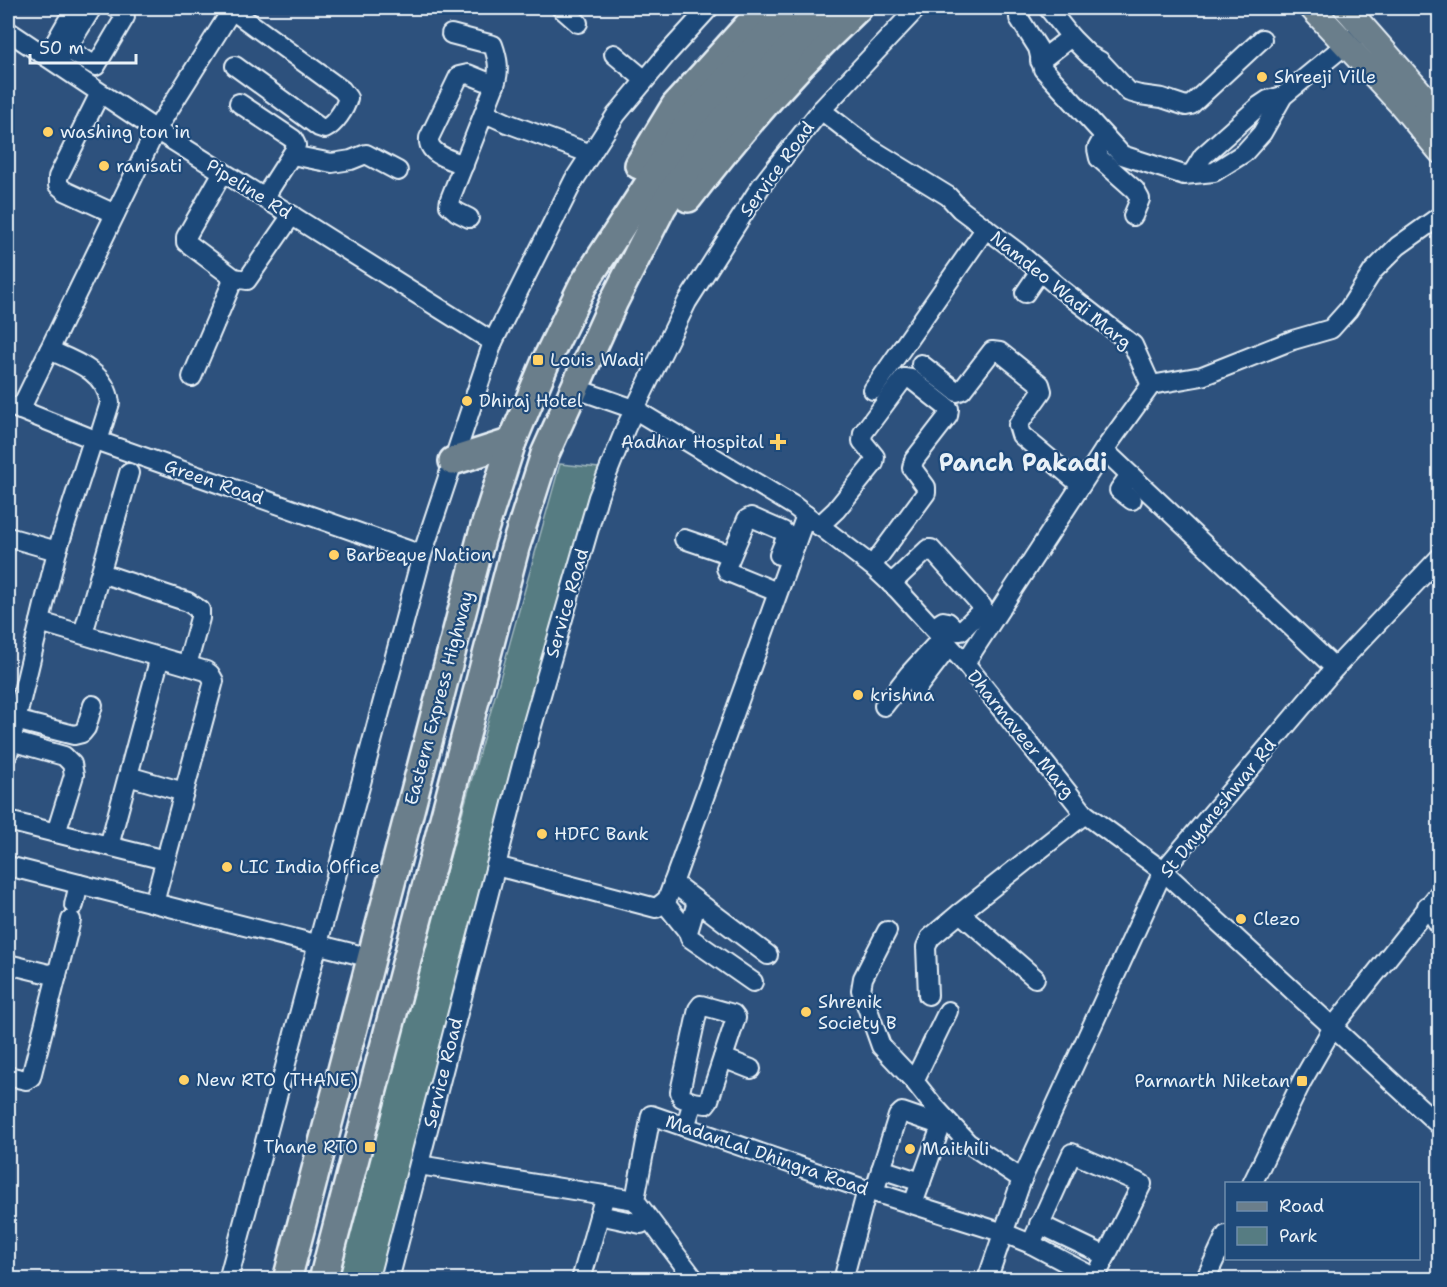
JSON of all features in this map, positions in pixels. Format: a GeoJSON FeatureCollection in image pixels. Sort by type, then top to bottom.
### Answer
{"type":"FeatureCollection","features":[{"type":"Feature","properties":{"kind":"highway"},"geometry":{"type":"LineString","coordinates":[[700,127],[792,8]]}},
{"type":"Feature","properties":{"kind":"highway"},"geometry":{"type":"LineString","coordinates":[[700,127],[828,8]]}},
{"type":"Feature","properties":{"kind":"highway"},"geometry":{"type":"LineString","coordinates":[[614,301],[669,222],[726,148],[825,39],[858,8]]}},
{"type":"Feature","properties":{"kind":"highway"},"geometry":{"type":"LineString","coordinates":[[582,285],[626,188],[675,106],[760,9]]}},
{"type":"Feature","properties":{"kind":"highway","name":"Eastern Express Highway"},"geometry":{"type":"LineString","coordinates":[[287,1280],[481,539],[512,442],[546,361],[582,285],[700,127]]}},
{"type":"Feature","properties":{"kind":"highway","name":"Eastern Express Highway"},"geometry":{"type":"LineString","coordinates":[[323,1280],[515,548],[545,454],[614,301],[700,127]]}},
{"type":"Feature","properties":{"kind":"highway"},"geometry":{"type":"LineString","coordinates":[[453,461],[512,442]]}},
{"type":"Feature","properties":{"kind":"main road"},"geometry":{"type":"LineString","coordinates":[[1312,8],[1355,37],[1392,78],[1440,151]]}},
{"type":"Feature","properties":{"kind":"main road"},"geometry":{"type":"LineString","coordinates":[[1346,8],[1355,37]]}},
{"type":"Feature","properties":{"kind":"main road"},"geometry":{"type":"LineString","coordinates":[[1392,78],[1440,115]]}},
{"type":"Feature","properties":{"kind":"street"},"geometry":{"type":"LineString","coordinates":[[57,57],[75,8]]}},
{"type":"Feature","properties":{"kind":"street"},"geometry":{"type":"LineString","coordinates":[[57,57],[92,8]]}},
{"type":"Feature","properties":{"kind":"street"},"geometry":{"type":"LineString","coordinates":[[57,57],[96,66],[125,18],[124,12],[116,8]]}},
{"type":"Feature","properties":{"kind":"street"},"geometry":{"type":"LineString","coordinates":[[561,8],[578,23]]}},
{"type":"Feature","properties":{"kind":"street"},"geometry":{"type":"LineString","coordinates":[[228,1280],[422,555],[493,342],[574,180],[616,115],[709,8]]}},
{"type":"Feature","properties":{"kind":"street","name":"Service Road"},"geometry":{"type":"LineString","coordinates":[[390,1280],[532,726],[598,497],[634,409],[687,302],[761,186],[821,110],[917,8]]}},
{"type":"Feature","properties":{"kind":"street"},"geometry":{"type":"LineString","coordinates":[[1023,8],[1019,10],[1019,18],[1038,48],[1042,69],[1122,155],[1184,176],[1214,172],[1244,153],[1262,133],[1283,96],[1355,37]]}},
{"type":"Feature","properties":{"kind":"street"},"geometry":{"type":"LineString","coordinates":[[1048,8],[1071,38],[1089,55],[1100,61],[1130,92],[1140,96],[1162,98],[1186,106],[1191,105],[1262,39]]}},
{"type":"Feature","properties":{"kind":"street"},"geometry":{"type":"LineString","coordinates":[[14,407],[48,350],[156,130],[232,9],[342,90],[348,98],[346,105],[331,126],[325,129],[319,128],[235,66]]}},
{"type":"Feature","properties":{"kind":"street","name":"Pipeline Rd"},"geometry":{"type":"LineString","coordinates":[[8,31],[57,57],[100,93],[156,130],[493,342]]}},
{"type":"Feature","properties":{"kind":"street"},"geometry":{"type":"LineString","coordinates":[[451,34],[493,45],[498,58],[498,77],[449,205],[469,219]]}},
{"type":"Feature","properties":{"kind":"street"},"geometry":{"type":"LineString","coordinates":[[1040,61],[1071,38]]}},
{"type":"Feature","properties":{"kind":"street"},"geometry":{"type":"LineString","coordinates":[[614,54],[645,80]]}},
{"type":"Feature","properties":{"kind":"street"},"geometry":{"type":"LineString","coordinates":[[464,165],[430,148],[429,138],[459,75],[468,74],[495,85]]}},
{"type":"Feature","properties":{"kind":"street"},"geometry":{"type":"LineString","coordinates":[[100,93],[58,177],[58,185],[65,191],[115,214]]}},
{"type":"Feature","properties":{"kind":"street"},"geometry":{"type":"LineString","coordinates":[[1192,174],[1203,156],[1259,106],[1268,100],[1283,96]]}},
{"type":"Feature","properties":{"kind":"street"},"geometry":{"type":"LineString","coordinates":[[239,103],[293,140],[296,145],[264,198]]}},
{"type":"Feature","properties":{"kind":"street","name":"Namdeo Wadi Marg"},"geometry":{"type":"LineString","coordinates":[[821,110],[870,148],[948,196],[960,209],[1133,345],[1152,385]]}},
{"type":"Feature","properties":{"kind":"street"},"geometry":{"type":"LineString","coordinates":[[485,113],[591,154]]}},
{"type":"Feature","properties":{"kind":"street"},"geometry":{"type":"LineString","coordinates":[[1104,136],[1097,149],[1099,158],[1135,190],[1140,199],[1133,216]]}},
{"type":"Feature","properties":{"kind":"street"},"geometry":{"type":"LineString","coordinates":[[292,155],[332,163],[351,160],[366,154],[398,171]]}},
{"type":"Feature","properties":{"kind":"street"},"geometry":{"type":"LineString","coordinates":[[223,172],[186,237],[186,242],[234,278],[247,280],[292,216]]}},
{"type":"Feature","properties":{"kind":"street"},"geometry":{"type":"LineString","coordinates":[[965,663],[1104,450],[1152,385],[1202,376],[1293,340],[1331,329],[1348,310],[1374,271],[1398,246],[1440,216]]}},
{"type":"Feature","properties":{"kind":"street"},"geometry":{"type":"LineString","coordinates":[[873,390],[986,228]]}},
{"type":"Feature","properties":{"kind":"street"},"geometry":{"type":"LineString","coordinates":[[1025,293],[1040,271]]}},
{"type":"Feature","properties":{"kind":"street"},"geometry":{"type":"LineString","coordinates":[[192,377],[234,278]]}},
{"type":"Feature","properties":{"kind":"street"},"geometry":{"type":"LineString","coordinates":[[48,350],[81,364],[100,379],[110,403],[57,551],[9,748],[64,756],[72,765],[74,775],[56,833]]}},
{"type":"Feature","properties":{"kind":"street"},"geometry":{"type":"LineString","coordinates":[[921,364],[957,392],[962,390],[992,351],[1000,352],[1040,384],[1042,391],[1018,425],[1021,435],[1081,485]]}},
{"type":"Feature","properties":{"kind":"street"},"geometry":{"type":"LineString","coordinates":[[772,590],[813,521],[836,510],[874,463],[875,457],[862,441],[863,433],[904,378],[911,379],[949,409],[948,416],[914,460],[912,468],[926,487],[926,494],[872,566]]}},
{"type":"Feature","properties":{"kind":"street","name":"Dharmaveer Marg"},"geometry":{"type":"LineString","coordinates":[[574,388],[634,409],[794,506],[872,566],[965,663],[1085,814],[1163,871],[1440,1126]]}},
{"type":"Feature","properties":{"kind":"street","name":"Green Road"},"geometry":{"type":"LineString","coordinates":[[14,407],[96,441],[422,555]]}},
{"type":"Feature","properties":{"kind":"street"},"geometry":{"type":"LineString","coordinates":[[1104,450],[1335,668]]}},
{"type":"Feature","properties":{"kind":"street"},"geometry":{"type":"LineString","coordinates":[[83,634],[129,473]]}},
{"type":"Feature","properties":{"kind":"street"},"geometry":{"type":"LineString","coordinates":[[1120,491],[1130,475]]}},
{"type":"Feature","properties":{"kind":"street"},"geometry":{"type":"LineString","coordinates":[[496,866],[656,908],[664,902],[673,883],[772,590],[787,535],[751,517],[747,519],[726,568],[728,572],[772,590]]}},
{"type":"Feature","properties":{"kind":"street"},"geometry":{"type":"LineString","coordinates":[[8,537],[57,551]]}},
{"type":"Feature","properties":{"kind":"street"},"geometry":{"type":"LineString","coordinates":[[684,539],[731,555]]}},
{"type":"Feature","properties":{"kind":"street"},"geometry":{"type":"LineString","coordinates":[[891,584],[928,549],[931,549],[982,606],[981,611],[961,631],[957,631],[948,622],[943,621],[941,637],[917,688]]}},
{"type":"Feature","properties":{"kind":"street","name":"St Dnyaneshwar Rd"},"geometry":{"type":"LineString","coordinates":[[987,1280],[1022,1179],[1163,871],[1335,668],[1440,557]]}},
{"type":"Feature","properties":{"kind":"street"},"geometry":{"type":"LineString","coordinates":[[101,573],[188,602],[200,610],[200,618],[187,665]]}},
{"type":"Feature","properties":{"kind":"street"},"geometry":{"type":"LineString","coordinates":[[40,621],[206,671],[214,681],[154,903]]}},
{"type":"Feature","properties":{"kind":"street"},"geometry":{"type":"LineString","coordinates":[[884,706],[941,637]]}},
{"type":"Feature","properties":{"kind":"street"},"geometry":{"type":"LineString","coordinates":[[109,846],[160,657]]}},
{"type":"Feature","properties":{"kind":"street"},"geometry":{"type":"LineString","coordinates":[[15,720],[74,735],[82,733],[86,728],[93,705]]}},
{"type":"Feature","properties":{"kind":"street"},"geometry":{"type":"LineString","coordinates":[[128,776],[184,792]]}},
{"type":"Feature","properties":{"kind":"street"},"geometry":{"type":"LineString","coordinates":[[928,995],[926,947],[930,938],[1085,814]]}},
{"type":"Feature","properties":{"kind":"street"},"geometry":{"type":"LineString","coordinates":[[8,821],[165,860]]}},
{"type":"Feature","properties":{"kind":"street"},"geometry":{"type":"LineString","coordinates":[[8,866],[371,958]]}},
{"type":"Feature","properties":{"kind":"street"},"geometry":{"type":"LineString","coordinates":[[673,883],[768,955]]}},
{"type":"Feature","properties":{"kind":"street"},"geometry":{"type":"LineString","coordinates":[[8,1076],[26,1080],[31,1077],[79,884]]}},
{"type":"Feature","properties":{"kind":"street"},"geometry":{"type":"LineString","coordinates":[[1253,1182],[1302,1082],[1333,1027],[1440,892]]}},
{"type":"Feature","properties":{"kind":"street"},"geometry":{"type":"LineString","coordinates":[[664,902],[688,932],[690,938],[753,982]]}},
{"type":"Feature","properties":{"kind":"street"},"geometry":{"type":"LineString","coordinates":[[688,932],[697,902]]}},
{"type":"Feature","properties":{"kind":"street"},"geometry":{"type":"LineString","coordinates":[[1427,906],[1440,926]]}},
{"type":"Feature","properties":{"kind":"street"},"geometry":{"type":"LineString","coordinates":[[960,913],[1035,978]]}},
{"type":"Feature","properties":{"kind":"street"},"geometry":{"type":"LineString","coordinates":[[887,931],[863,978],[861,990],[881,1046],[968,1143],[1022,1179]]}},
{"type":"Feature","properties":{"kind":"street"},"geometry":{"type":"LineString","coordinates":[[8,964],[57,976]]}},
{"type":"Feature","properties":{"kind":"street"},"geometry":{"type":"LineString","coordinates":[[701,1005],[733,1014],[736,1018],[709,1100],[706,1104],[693,1102],[682,1098],[680,1092],[698,1009],[701,1005]]}},
{"type":"Feature","properties":{"kind":"street"},"geometry":{"type":"LineString","coordinates":[[914,1081],[948,1011]]}},
{"type":"Feature","properties":{"kind":"street"},"geometry":{"type":"LineString","coordinates":[[723,1058],[751,1069]]}},
{"type":"Feature","properties":{"kind":"street"},"geometry":{"type":"LineString","coordinates":[[685,1127],[693,1102]]}},
{"type":"Feature","properties":{"kind":"street"},"geometry":{"type":"LineString","coordinates":[[843,1280],[871,1191],[881,1169],[898,1116],[902,1112],[937,1124],[940,1129],[913,1204]]}},
{"type":"Feature","properties":{"kind":"street","name":"MadanLal Dhingra Road"},"geometry":{"type":"LineString","coordinates":[[634,1200],[651,1115],[871,1191],[1004,1233],[1031,1244],[1097,1279]]}},
{"type":"Feature","properties":{"kind":"street"},"geometry":{"type":"LineString","coordinates":[[1031,1244],[1072,1153],[1142,1184],[1097,1279]]}},
{"type":"Feature","properties":{"kind":"street"},"geometry":{"type":"LineString","coordinates":[[419,1165],[634,1200],[695,1280]]}},
{"type":"Feature","properties":{"kind":"street"},"geometry":{"type":"LineString","coordinates":[[881,1169],[921,1182]]}},
{"type":"Feature","properties":{"kind":"street"},"geometry":{"type":"LineString","coordinates":[[581,1280],[604,1195]]}},
{"type":"Feature","properties":{"kind":"street"},"geometry":{"type":"LineString","coordinates":[[599,1215],[641,1224]]}},
{"type":"Feature","properties":{"kind":"street"},"geometry":{"type":"LineString","coordinates":[[1040,1224],[1106,1256]]}},
{"type":"Feature","properties":{"kind":"street"},"geometry":{"type":"LineString","coordinates":[[1205,1280],[1225,1240]]}},
{"type":"Feature","properties":{"kind":"green space"},"geometry":{"type":"Polygon","coordinates":[[[560,464],[599,468],[383,1279],[337,1280],[351,1210],[560,464]]]}},
{"type":"Feature","properties":{"kind":"place","name":"Shreeji Ville"},"geometry":{"type":"Point","coordinates":[1262,77]}},
{"type":"Feature","properties":{"kind":"place","name":"washing ton in"},"geometry":{"type":"Point","coordinates":[48,132]}},
{"type":"Feature","properties":{"kind":"place","name":"ranisati"},"geometry":{"type":"Point","coordinates":[104,166]}},
{"type":"Feature","properties":{"kind":"place","name":"Louis Wadi"},"geometry":{"type":"Point","coordinates":[538,360]}},
{"type":"Feature","properties":{"kind":"place","name":"Dhiraj Hotel"},"geometry":{"type":"Point","coordinates":[467,401]}},
{"type":"Feature","properties":{"kind":"place","name":"Aadhar Hospital"},"geometry":{"type":"Point","coordinates":[778,442]}},
{"type":"Feature","properties":{"kind":"place","name":"Barbeque Nation"},"geometry":{"type":"Point","coordinates":[334,555]}},
{"type":"Feature","properties":{"kind":"place","name":"krishna"},"geometry":{"type":"Point","coordinates":[858,695]}},
{"type":"Feature","properties":{"kind":"place","name":"HDFC Bank"},"geometry":{"type":"Point","coordinates":[542,834]}},
{"type":"Feature","properties":{"kind":"place","name":"LIC India Office"},"geometry":{"type":"Point","coordinates":[227,867]}},
{"type":"Feature","properties":{"kind":"place","name":"Clezo"},"geometry":{"type":"Point","coordinates":[1241,919]}},
{"type":"Feature","properties":{"kind":"place","name":"Shrenik Society B"},"geometry":{"type":"Point","coordinates":[806,1012]}},
{"type":"Feature","properties":{"kind":"place","name":"New RTO (THANE)"},"geometry":{"type":"Point","coordinates":[184,1080]}},
{"type":"Feature","properties":{"kind":"place","name":"Parmarth Niketan"},"geometry":{"type":"Point","coordinates":[1302,1081]}},
{"type":"Feature","properties":{"kind":"place","name":"Thane RTO"},"geometry":{"type":"Point","coordinates":[370,1147]}},
{"type":"Feature","properties":{"kind":"place","name":"Maithili"},"geometry":{"type":"Point","coordinates":[910,1149]}},
{"type":"Feature","properties":{"kind":"district","name":"Panch Pakadi"},"geometry":{"type":"Point","coordinates":[1023,463]}}]}
